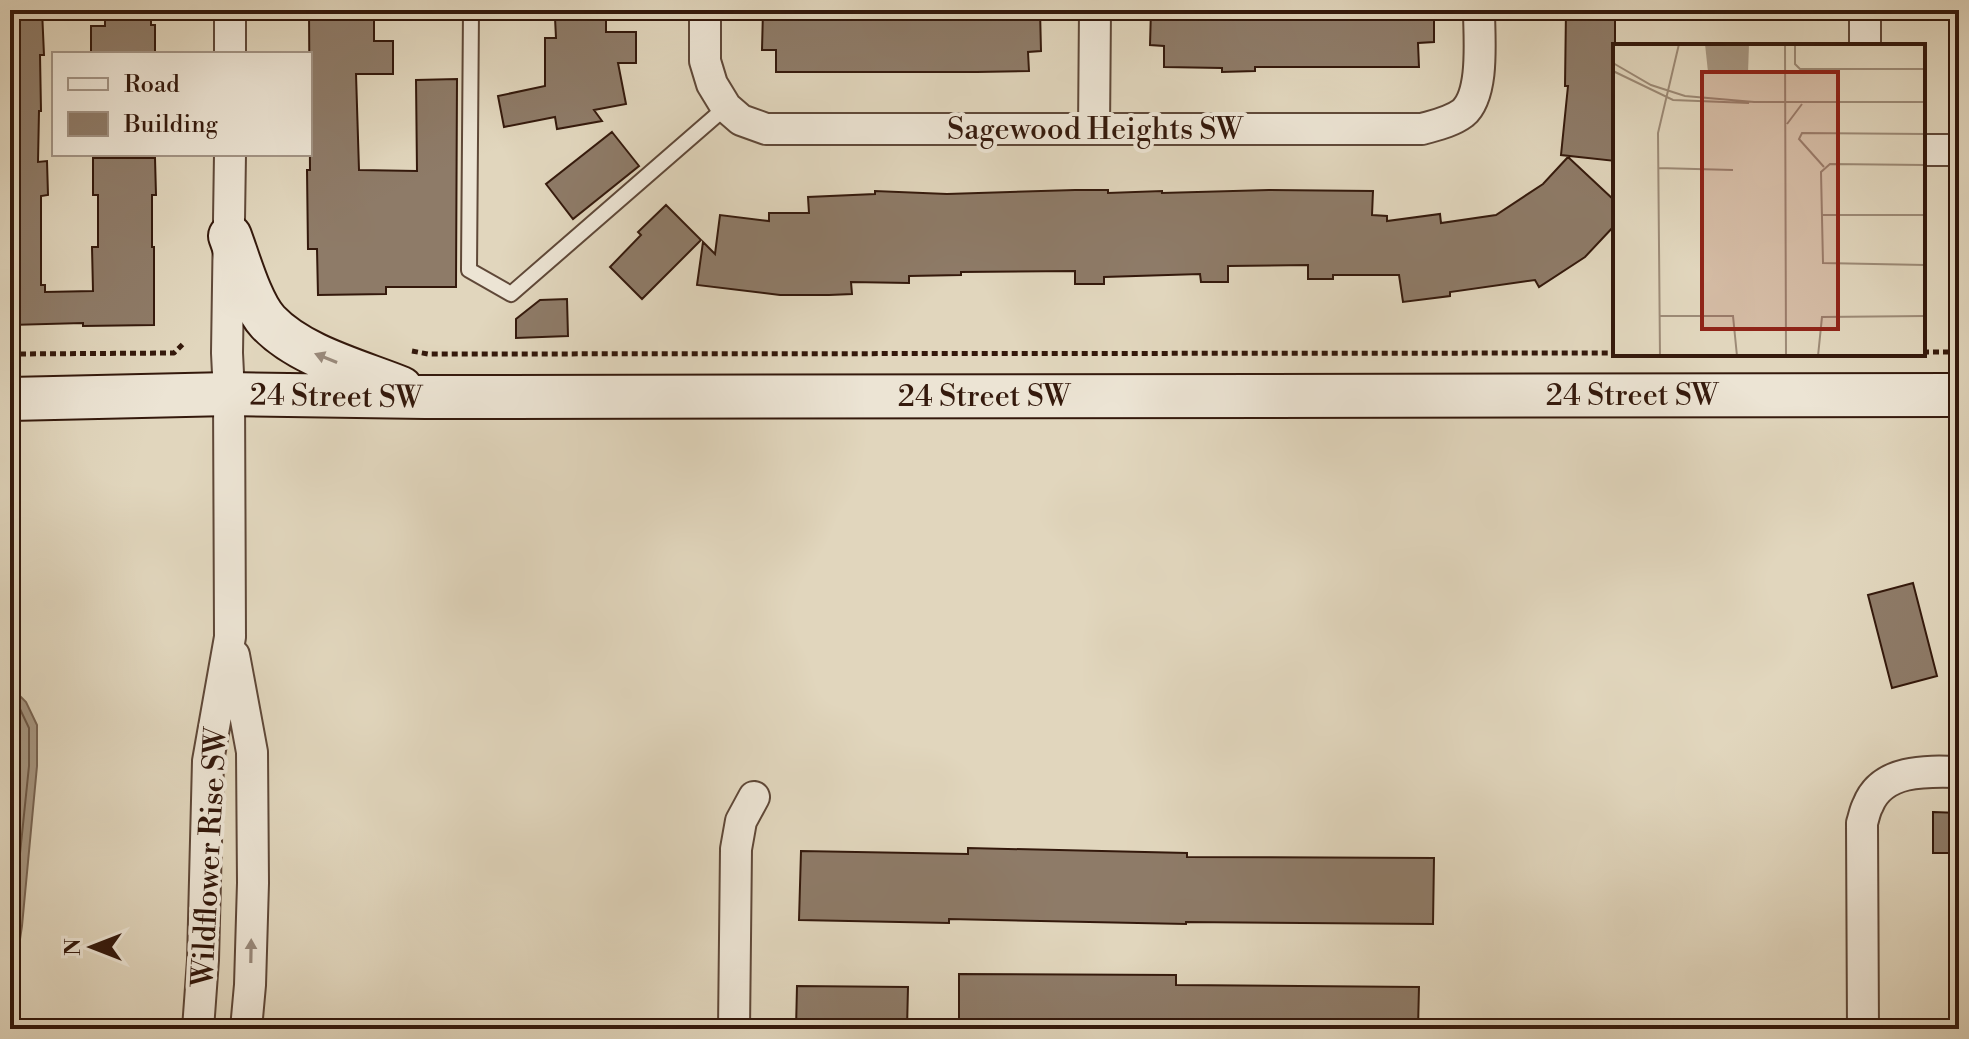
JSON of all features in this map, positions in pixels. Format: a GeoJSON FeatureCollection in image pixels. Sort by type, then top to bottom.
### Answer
{"type":"FeatureCollection","features":[{"type":"Feature","properties":{"kind":"street"},"geometry":{"type":"LineString","coordinates":[[230,10],[230,52]]}},
{"type":"Feature","properties":{"kind":"street"},"geometry":{"type":"LineString","coordinates":[[705,10],[705,61],[712,84],[726,107]]}},
{"type":"Feature","properties":{"kind":"street"},"geometry":{"type":"LineString","coordinates":[[1094,129],[1095,10]]}},
{"type":"Feature","properties":{"kind":"street","name":"Sagewood Heights SW"},"geometry":{"type":"LineString","coordinates":[[726,107],[741,120],[766,129],[1422,129],[1445,123],[1464,112],[1474,95],[1479,65],[1479,10]]}},
{"type":"Feature","properties":{"kind":"street"},"geometry":{"type":"LineString","coordinates":[[1865,10],[1865,44]]}},
{"type":"Feature","properties":{"kind":"street"},"geometry":{"type":"LineString","coordinates":[[1925,150],[1959,150]]}},
{"type":"Feature","properties":{"kind":"street","name":"Wildflower Rise SW"},"geometry":{"type":"LineString","coordinates":[[198,1029],[203,960],[208,761],[230,637],[227,353],[230,156]]}},
{"type":"Feature","properties":{"kind":"street"},"geometry":{"type":"LineString","coordinates":[[230,236],[266,321],[314,353],[425,397]]}},
{"type":"Feature","properties":{"kind":"street","name":"24 Street SW"},"geometry":{"type":"LineString","coordinates":[[10,399],[229,394],[425,397],[1959,395]]}},
{"type":"Feature","properties":{"kind":"street","name":"Wildflower Rise SW"},"geometry":{"type":"LineString","coordinates":[[230,637],[252,752],[252,898],[246,1029]]}},
{"type":"Feature","properties":{"kind":"street"},"geometry":{"type":"LineString","coordinates":[[1863,1029],[1862,823],[1868,802],[1881,785],[1900,776],[1926,771],[1959,772]]}},
{"type":"Feature","properties":{"kind":"street"},"geometry":{"type":"LineString","coordinates":[[734,1029],[736,849],[741,821],[754,797]]}},
{"type":"Feature","properties":{"kind":"lane"},"geometry":{"type":"LineString","coordinates":[[471,10],[469,270],[511,294],[726,107]]}},
{"type":"Feature","properties":{"kind":"path"},"geometry":{"type":"LineString","coordinates":[[10,354],[174,353],[183,344]]}},
{"type":"Feature","properties":{"kind":"path"},"geometry":{"type":"LineString","coordinates":[[400,349],[428,354],[1613,353]]}},
{"type":"Feature","properties":{"kind":"path"},"geometry":{"type":"LineString","coordinates":[[1925,352],[1959,352]]}},
{"type":"Feature","properties":{"kind":"water"},"geometry":{"type":"Polygon","coordinates":[[[10,686],[26,702],[37,725],[37,766],[22,926],[16,966],[10,977],[10,686]]]}},
{"type":"Feature","properties":{"kind":"building"},"geometry":{"type":"Polygon","coordinates":[[[10,10],[42,10],[44,55],[40,55],[38,162],[47,161],[48,195],[41,196],[41,285],[45,285],[45,292],[93,291],[92,247],[98,247],[98,195],[93,195],[93,158],[155,158],[156,195],[152,195],[154,325],[10,325],[10,10]]]}},
{"type":"Feature","properties":{"kind":"building"},"geometry":{"type":"Polygon","coordinates":[[[105,10],[151,10],[151,25],[155,25],[155,52],[91,52],[91,26],[105,26],[105,10]]]}},
{"type":"Feature","properties":{"kind":"building"},"geometry":{"type":"Polygon","coordinates":[[[309,10],[374,10],[374,41],[393,41],[393,74],[356,74],[359,170],[417,171],[416,80],[457,79],[456,287],[386,287],[386,294],[318,295],[317,249],[308,249],[307,170],[310,170],[312,156],[312,52],[309,52],[309,10]]]}},
{"type":"Feature","properties":{"kind":"building"},"geometry":{"type":"Polygon","coordinates":[[[763,10],[1040,10],[1041,51],[1028,52],[1029,71],[776,72],[776,50],[762,50],[763,10]]]}},
{"type":"Feature","properties":{"kind":"building"},"geometry":{"type":"Polygon","coordinates":[[[1151,10],[1434,10],[1434,42],[1418,43],[1419,67],[1255,67],[1255,71],[1222,72],[1222,68],[1164,67],[1164,46],[1150,45],[1151,10]]]}},
{"type":"Feature","properties":{"kind":"building"},"geometry":{"type":"Polygon","coordinates":[[[1566,10],[1615,10],[1613,161],[1561,155],[1568,86],[1565,86],[1566,10]]]}},
{"type":"Feature","properties":{"kind":"building"},"geometry":{"type":"Polygon","coordinates":[[[606,17],[606,32],[636,32],[636,63],[618,63],[626,104],[594,110],[602,121],[557,129],[555,117],[504,127],[498,96],[545,86],[545,38],[556,38],[555,18],[606,17]]]}},
{"type":"Feature","properties":{"kind":"building"},"geometry":{"type":"Polygon","coordinates":[[[612,132],[639,166],[573,219],[546,184],[612,132]]]}},
{"type":"Feature","properties":{"kind":"building"},"geometry":{"type":"Polygon","coordinates":[[[1568,157],[1613,199],[1613,227],[1585,257],[1539,287],[1535,280],[1403,302],[1399,275],[1333,275],[1333,279],[1308,279],[1308,265],[1228,266],[1228,282],[1201,282],[1200,274],[1104,277],[1104,284],[1075,284],[1075,271],[961,272],[961,275],[909,276],[909,283],[851,282],[852,294],[829,295],[780,295],[697,285],[703,242],[715,254],[720,215],[769,221],[769,213],[809,213],[808,197],[875,194],[875,191],[947,194],[1075,190],[1108,190],[1108,193],[1373,191],[1372,215],[1387,216],[1387,221],[1440,214],[1441,223],[1496,215],[1543,184],[1568,157]]]}},
{"type":"Feature","properties":{"kind":"building"},"geometry":{"type":"Polygon","coordinates":[[[666,205],[701,240],[642,299],[610,267],[641,235],[638,232],[666,205]]]}},
{"type":"Feature","properties":{"kind":"building"},"geometry":{"type":"Polygon","coordinates":[[[567,299],[568,336],[516,338],[516,319],[540,300],[567,299]]]}},
{"type":"Feature","properties":{"kind":"building"},"geometry":{"type":"Polygon","coordinates":[[[1913,583],[1937,676],[1892,688],[1868,595],[1913,583]]]}},
{"type":"Feature","properties":{"kind":"building"},"geometry":{"type":"Polygon","coordinates":[[[1933,812],[1959,813],[1959,853],[1933,853],[1933,812]]]}},
{"type":"Feature","properties":{"kind":"building"},"geometry":{"type":"Polygon","coordinates":[[[968,848],[1187,853],[1187,857],[1434,858],[1433,924],[799,920],[801,851],[968,854],[968,848]]]}},
{"type":"Feature","properties":{"kind":"building"},"geometry":{"type":"Polygon","coordinates":[[[959,974],[1176,975],[1176,985],[1419,987],[1418,1029],[959,1029],[959,974]]]}},
{"type":"Feature","properties":{"kind":"building"},"geometry":{"type":"Polygon","coordinates":[[[797,986],[908,987],[907,1029],[796,1029],[797,986]]]}}]}
